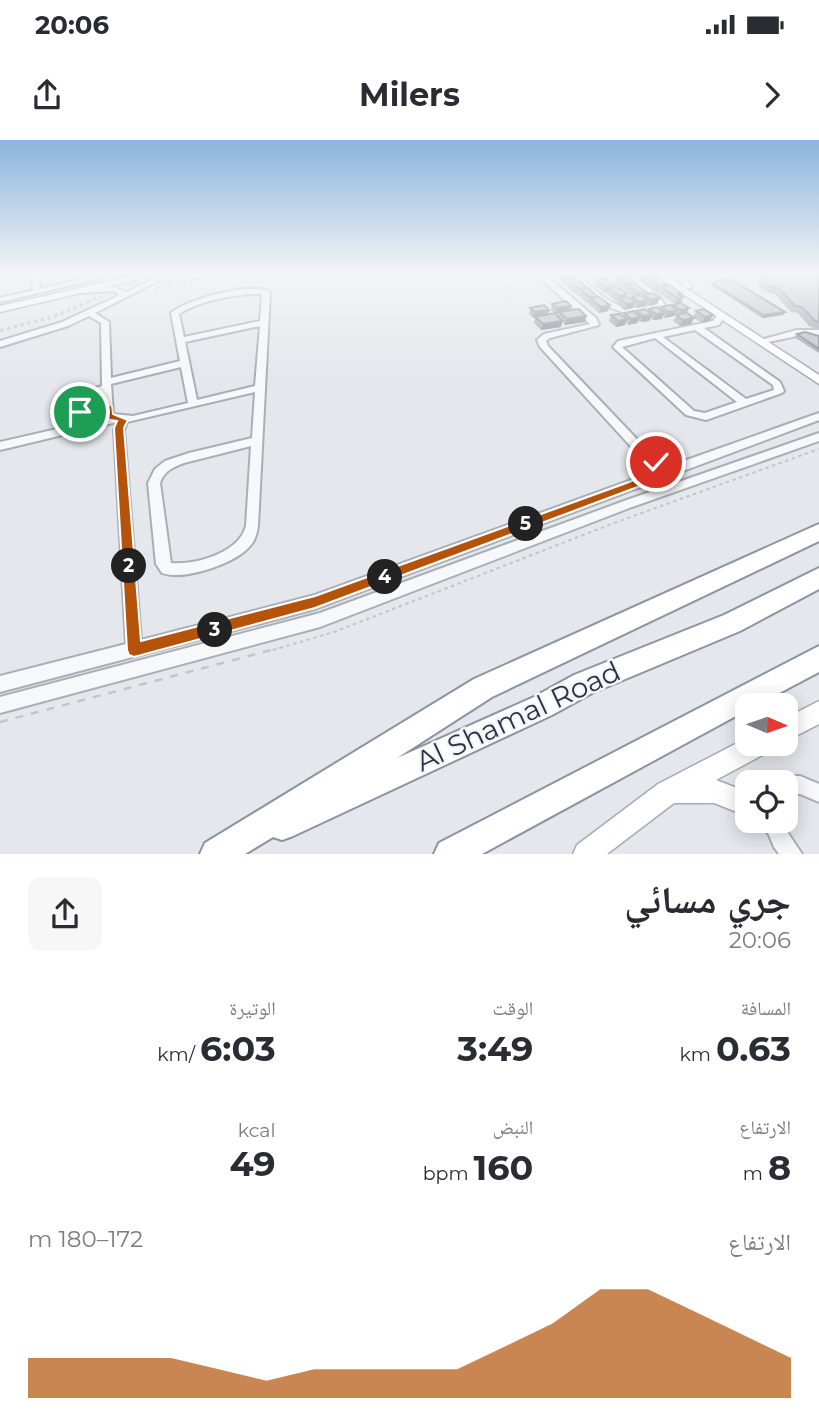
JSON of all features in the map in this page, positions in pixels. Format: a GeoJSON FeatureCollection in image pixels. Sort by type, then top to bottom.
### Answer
{"type":"FeatureCollection","features":[{"type":"Feature","properties":{"kind":"highway"},"geometry":{"type":"LineString","coordinates":[[217,854],[483,688],[819,532]]}},
{"type":"Feature","properties":{"kind":"highway","name":"Al Shamal Road"},"geometry":{"type":"LineString","coordinates":[[217,854],[519,717],[583,684],[732,622],[819,578]]}},
{"type":"Feature","properties":{"kind":"highway"},"geometry":{"type":"LineString","coordinates":[[450,854],[819,657]]}},
{"type":"Feature","properties":{"kind":"main road"},"geometry":{"type":"LineString","coordinates":[[708,307],[816,374]]}},
{"type":"Feature","properties":{"kind":"main road"},"geometry":{"type":"LineString","coordinates":[[720,307],[816,374]]}},
{"type":"Feature","properties":{"kind":"main road"},"geometry":{"type":"LineString","coordinates":[[798,723],[819,712]]}},
{"type":"Feature","properties":{"kind":"main road"},"geometry":{"type":"LineString","coordinates":[[586,854],[667,793],[737,756]]}},
{"type":"Feature","properties":{"kind":"main road"},"geometry":{"type":"LineString","coordinates":[[667,793],[714,792],[735,800]]}},
{"type":"Feature","properties":{"kind":"street"},"geometry":{"type":"LineString","coordinates":[[0,344],[102,307]]}},
{"type":"Feature","properties":{"kind":"street"},"geometry":{"type":"LineString","coordinates":[[185,307],[174,313],[193,404]]}},
{"type":"Feature","properties":{"kind":"street"},"geometry":{"type":"LineString","coordinates":[[257,441],[176,461],[157,475],[154,483],[163,564],[167,569],[182,571],[228,554],[245,543],[252,526],[266,307]]}},
{"type":"Feature","properties":{"kind":"street"},"geometry":{"type":"LineString","coordinates":[[576,307],[595,324],[547,336],[542,343],[649,459],[685,466]]}},
{"type":"Feature","properties":{"kind":"street"},"geometry":{"type":"LineString","coordinates":[[613,307],[628,313],[651,307]]}},
{"type":"Feature","properties":{"kind":"street"},"geometry":{"type":"LineString","coordinates":[[90,313],[105,323],[107,406],[109,416],[119,419]]}},
{"type":"Feature","properties":{"kind":"street"},"geometry":{"type":"LineString","coordinates":[[701,329],[719,322],[721,316]]}},
{"type":"Feature","properties":{"kind":"street"},"geometry":{"type":"LineString","coordinates":[[180,340],[265,322]]}},
{"type":"Feature","properties":{"kind":"street"},"geometry":{"type":"LineString","coordinates":[[701,329],[779,386],[777,392],[706,417],[695,416],[617,347],[619,343],[657,335],[701,329],[740,328]]}},
{"type":"Feature","properties":{"kind":"street"},"geometry":{"type":"LineString","coordinates":[[768,339],[797,333],[819,333]]}},
{"type":"Feature","properties":{"kind":"street"},"geometry":{"type":"LineString","coordinates":[[657,335],[744,403]]}},
{"type":"Feature","properties":{"kind":"street"},"geometry":{"type":"LineString","coordinates":[[107,406],[75,411],[76,400],[80,395],[184,363]]}},
{"type":"Feature","properties":{"kind":"street"},"geometry":{"type":"LineString","coordinates":[[0,446],[261,388]]}},
{"type":"Feature","properties":{"kind":"street"},"geometry":{"type":"LineString","coordinates":[[0,684],[315,602],[819,416]]}},
{"type":"Feature","properties":{"kind":"street"},"geometry":{"type":"LineString","coordinates":[[119,419],[134,650]]}},
{"type":"Feature","properties":{"kind":"street"},"geometry":{"type":"LineString","coordinates":[[0,705],[320,620],[628,504],[819,437]]}},
{"type":"Feature","properties":{"kind":"street"},"geometry":{"type":"LineString","coordinates":[[647,480],[650,473],[649,459]]}},
{"type":"Feature","properties":{"kind":"street"},"geometry":{"type":"LineString","coordinates":[[798,785],[819,793]]}},
{"type":"Feature","properties":{"kind":"street"},"geometry":{"type":"LineString","coordinates":[[779,833],[792,854]]}},
{"type":"Feature","properties":{"kind":"path"},"geometry":{"type":"LineString","coordinates":[[0,331],[55,317],[76,307]]}},
{"type":"Feature","properties":{"kind":"building"},"geometry":{"type":"Polygon","coordinates":[[[546,307],[549,310],[535,312],[530,308],[546,307]]]}},
{"type":"Feature","properties":{"kind":"building"},"geometry":{"type":"Polygon","coordinates":[[[657,307],[664,313],[656,314],[649,309],[657,307]]]}},
{"type":"Feature","properties":{"kind":"building"},"geometry":{"type":"Polygon","coordinates":[[[661,307],[677,310],[668,312],[661,307]]]}},
{"type":"Feature","properties":{"kind":"building"},"geometry":{"type":"Polygon","coordinates":[[[751,307],[777,307],[785,312],[763,315],[751,307]]]}},
{"type":"Feature","properties":{"kind":"building"},"geometry":{"type":"Polygon","coordinates":[[[802,307],[819,307],[819,322],[802,307]]]}},
{"type":"Feature","properties":{"kind":"building"},"geometry":{"type":"Polygon","coordinates":[[[579,309],[586,316],[567,319],[559,312],[579,309]]]}},
{"type":"Feature","properties":{"kind":"building"},"geometry":{"type":"Polygon","coordinates":[[[645,309],[652,315],[643,316],[636,311],[645,309]]]}},
{"type":"Feature","properties":{"kind":"building"},"geometry":{"type":"Polygon","coordinates":[[[704,309],[713,315],[705,317],[696,311],[704,309]]]}},
{"type":"Feature","properties":{"kind":"building"},"geometry":{"type":"Polygon","coordinates":[[[633,311],[640,317],[631,319],[624,313],[633,311]]]}},
{"type":"Feature","properties":{"kind":"building"},"geometry":{"type":"Polygon","coordinates":[[[555,313],[562,321],[543,324],[535,317],[555,313]]]}},
{"type":"Feature","properties":{"kind":"building"},"geometry":{"type":"Polygon","coordinates":[[[687,313],[694,318],[683,320],[676,315],[687,313]]]}},
{"type":"Feature","properties":{"kind":"building"},"geometry":{"type":"Polygon","coordinates":[[[620,314],[627,319],[618,321],[611,315],[620,314]]]}},
{"type":"Feature","properties":{"kind":"building"},"geometry":{"type":"Polygon","coordinates":[[[805,332],[819,336],[819,349],[797,334],[805,332]]]}},
{"type":"Feature","properties":{"kind":"route"},"geometry":{"type":"LineString","coordinates":[[80,412],[107,406],[109,416],[123,420],[119,428],[134,650],[315,602],[374,581],[647,480],[651,467],[649,459],[656,462]]}}]}
